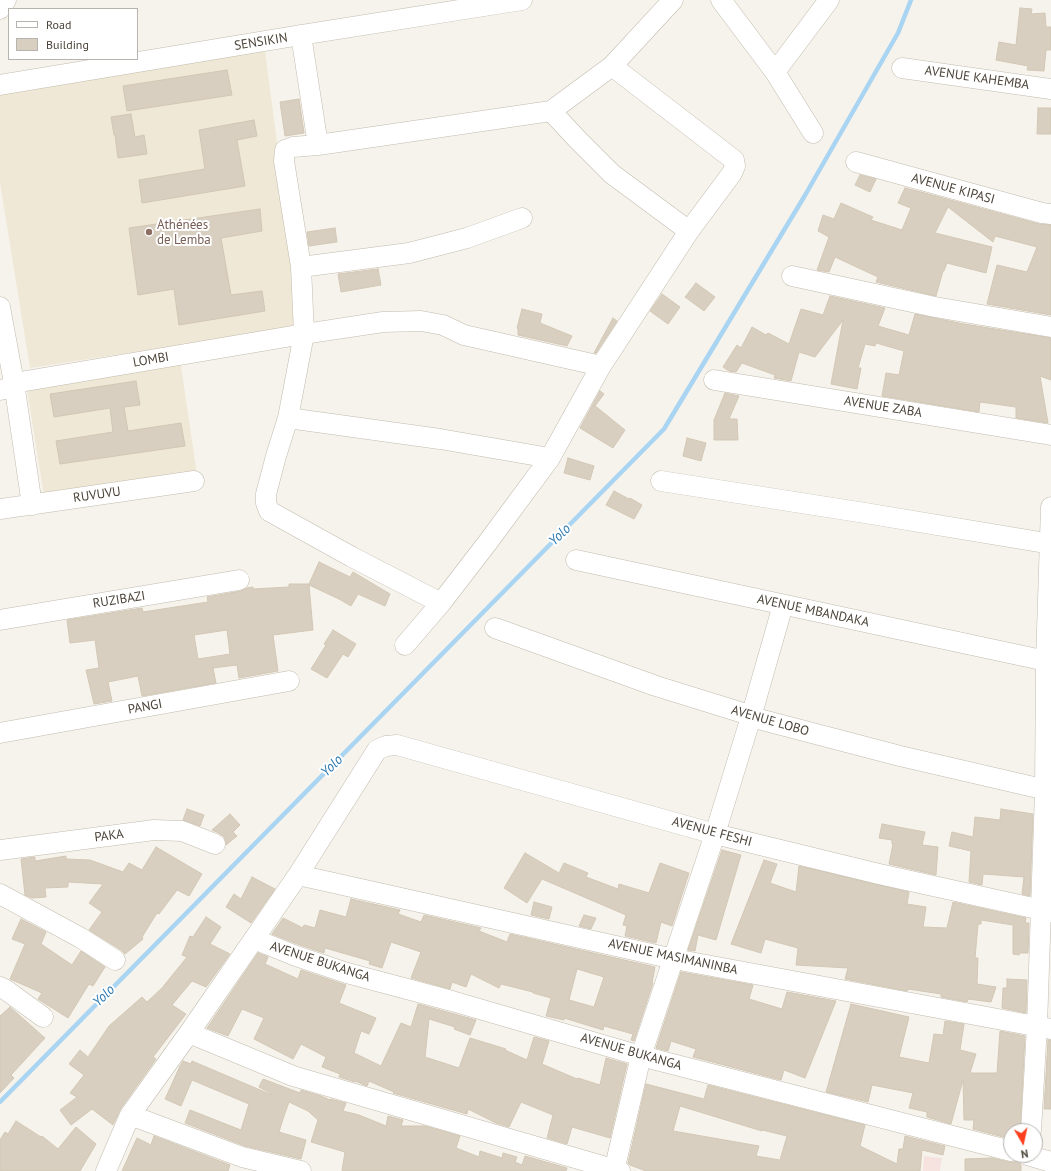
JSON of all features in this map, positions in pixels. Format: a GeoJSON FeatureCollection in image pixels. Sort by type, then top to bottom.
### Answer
{"type":"FeatureCollection","features":[{"type":"Feature","properties":{"kind":"street"},"geometry":{"type":"LineString","coordinates":[[0,9],[6,0]]}},
{"type":"Feature","properties":{"kind":"street","name":"SENSIKIN"},"geometry":{"type":"LineString","coordinates":[[0,85],[522,0]]}},
{"type":"Feature","properties":{"kind":"street"},"geometry":{"type":"LineString","coordinates":[[441,602],[352,557],[269,512],[266,503],[266,494],[288,418],[304,334],[301,267],[284,161],[285,150],[293,147],[318,145],[551,111],[612,66],[673,0]]}},
{"type":"Feature","properties":{"kind":"street"},"geometry":{"type":"LineString","coordinates":[[721,0],[775,72],[813,133]]}},
{"type":"Feature","properties":{"kind":"street"},"geometry":{"type":"LineString","coordinates":[[775,72],[829,0]]}},
{"type":"Feature","properties":{"kind":"street"},"geometry":{"type":"LineString","coordinates":[[301,35],[318,145]]}},
{"type":"Feature","properties":{"kind":"street"},"geometry":{"type":"LineString","coordinates":[[405,645],[488,542],[550,458],[601,366],[689,231],[732,173],[735,166],[734,160],[612,66]]}},
{"type":"Feature","properties":{"kind":"street","name":"AVENUE KAHEMBA"},"geometry":{"type":"LineString","coordinates":[[902,68],[1051,89]]}},
{"type":"Feature","properties":{"kind":"street"},"geometry":{"type":"LineString","coordinates":[[551,111],[612,174],[689,231]]}},
{"type":"Feature","properties":{"kind":"street","name":"AVENUE KIPASI"},"geometry":{"type":"LineString","coordinates":[[856,162],[1034,211],[1051,214]]}},
{"type":"Feature","properties":{"kind":"street"},"geometry":{"type":"LineString","coordinates":[[301,267],[409,253],[467,238],[522,218]]}},
{"type":"Feature","properties":{"kind":"street"},"geometry":{"type":"LineString","coordinates":[[792,276],[935,307],[1051,327]]}},
{"type":"Feature","properties":{"kind":"street"},"geometry":{"type":"LineString","coordinates":[[0,307],[7,386],[32,504]]}},
{"type":"Feature","properties":{"kind":"street","name":"LOMBI"},"geometry":{"type":"LineString","coordinates":[[7,386],[304,334],[383,322],[421,321],[443,325],[464,335],[601,366]]}},
{"type":"Feature","properties":{"kind":"street","name":"AVENUE ZABA"},"geometry":{"type":"LineString","coordinates":[[714,380],[1051,435]]}},
{"type":"Feature","properties":{"kind":"street"},"geometry":{"type":"LineString","coordinates":[[288,418],[440,439],[550,458]]}},
{"type":"Feature","properties":{"kind":"street","name":"RUVUVU"},"geometry":{"type":"LineString","coordinates":[[0,509],[194,481]]}},
{"type":"Feature","properties":{"kind":"street"},"geometry":{"type":"LineString","coordinates":[[661,481],[1050,544]]}},
{"type":"Feature","properties":{"kind":"street"},"geometry":{"type":"LineString","coordinates":[[1032,1123],[1044,1027],[1051,507]]}},
{"type":"Feature","properties":{"kind":"street","name":"AVENUE MBANDAKA"},"geometry":{"type":"LineString","coordinates":[[576,560],[1048,661]]}},
{"type":"Feature","properties":{"kind":"street","name":"RUZIBAZI"},"geometry":{"type":"LineString","coordinates":[[0,620],[239,580]]}},
{"type":"Feature","properties":{"kind":"street"},"geometry":{"type":"LineString","coordinates":[[189,1033],[293,1076],[616,1171],[641,1056],[716,834],[783,605]]}},
{"type":"Feature","properties":{"kind":"street","name":"AVENUE LOBO"},"geometry":{"type":"LineString","coordinates":[[495,628],[656,686],[740,712],[751,717],[900,756],[1048,791]]}},
{"type":"Feature","properties":{"kind":"street","name":"PANGI"},"geometry":{"type":"LineString","coordinates":[[0,733],[289,681]]}},
{"type":"Feature","properties":{"kind":"street","name":"AVENUE FESHI"},"geometry":{"type":"LineString","coordinates":[[298,875],[377,750],[386,746],[397,745],[716,834],[879,874],[1046,911]]}},
{"type":"Feature","properties":{"kind":"street","name":"PAKA"},"geometry":{"type":"LineString","coordinates":[[0,850],[154,830],[182,831],[215,844]]}},
{"type":"Feature","properties":{"kind":"street"},"geometry":{"type":"LineString","coordinates":[[106,1171],[130,1115],[189,1033],[298,875]]}},
{"type":"Feature","properties":{"kind":"street","name":"AVENUE MASIMANINBA"},"geometry":{"type":"LineString","coordinates":[[298,875],[674,959],[1044,1027]]}},
{"type":"Feature","properties":{"kind":"street"},"geometry":{"type":"LineString","coordinates":[[0,894],[81,938],[115,960]]}},
{"type":"Feature","properties":{"kind":"street","name":"AVENUE BUKANGA"},"geometry":{"type":"LineString","coordinates":[[254,939],[296,956],[347,973],[452,1001],[641,1056],[1003,1149]]}},
{"type":"Feature","properties":{"kind":"street"},"geometry":{"type":"LineString","coordinates":[[0,987],[43,1017]]}},
{"type":"Feature","properties":{"kind":"street"},"geometry":{"type":"LineString","coordinates":[[130,1115],[242,1157],[301,1171]]}},
{"type":"Feature","properties":{"kind":"shaded area","name":"Athénées de Lemba"},"geometry":{"type":"Polygon","coordinates":[[[265,51],[284,196],[297,327],[30,368],[0,183],[0,94],[265,51]]]}},
{"type":"Feature","properties":{"kind":"shaded area"},"geometry":{"type":"Polygon","coordinates":[[[180,359],[197,475],[44,496],[26,383],[180,359]]]}},
{"type":"Feature","properties":{"kind":"shaded area"},"geometry":{"type":"Polygon","coordinates":[[[924,1156],[942,1158],[940,1171],[923,1171],[924,1156]]]}},
{"type":"Feature","properties":{"kind":"building"},"geometry":{"type":"Polygon","coordinates":[[[1020,8],[1032,9],[1031,14],[1045,13],[1046,27],[1051,27],[1051,50],[1046,50],[1044,71],[1027,70],[1028,66],[996,60],[999,42],[1016,45],[1020,8]]]}},
{"type":"Feature","properties":{"kind":"building"},"geometry":{"type":"Polygon","coordinates":[[[227,70],[232,95],[127,111],[123,86],[227,70]]]}},
{"type":"Feature","properties":{"kind":"building"},"geometry":{"type":"Polygon","coordinates":[[[299,99],[304,133],[285,136],[280,102],[299,99]]]}},
{"type":"Feature","properties":{"kind":"building"},"geometry":{"type":"Polygon","coordinates":[[[1038,108],[1051,108],[1051,134],[1037,134],[1038,108]]]}},
{"type":"Feature","properties":{"kind":"building"},"geometry":{"type":"Polygon","coordinates":[[[131,114],[135,137],[144,135],[147,154],[118,158],[111,117],[131,114]]]}},
{"type":"Feature","properties":{"kind":"building"},"geometry":{"type":"Polygon","coordinates":[[[254,120],[257,136],[237,140],[245,186],[142,203],[139,180],[205,169],[199,130],[254,120]]]}},
{"type":"Feature","properties":{"kind":"building"},"geometry":{"type":"Polygon","coordinates":[[[860,175],[876,179],[870,192],[855,185],[860,175]]]}},
{"type":"Feature","properties":{"kind":"building"},"geometry":{"type":"Polygon","coordinates":[[[905,188],[1039,224],[1051,225],[1051,315],[987,304],[997,265],[1027,272],[1037,247],[995,236],[993,242],[948,207],[935,233],[992,247],[986,273],[947,263],[943,271],[936,296],[876,282],[878,277],[835,257],[829,272],[817,270],[829,237],[818,231],[823,215],[834,219],[841,203],[873,217],[871,220],[902,230],[911,208],[898,203],[905,188]]]}},
{"type":"Feature","properties":{"kind":"building"},"geometry":{"type":"Polygon","coordinates":[[[260,209],[262,231],[221,238],[231,295],[262,291],[265,311],[179,325],[174,289],[138,295],[129,228],[260,209]]]}},
{"type":"Feature","properties":{"kind":"building"},"geometry":{"type":"Polygon","coordinates":[[[335,228],[337,242],[309,246],[307,232],[335,228]]]}},
{"type":"Feature","properties":{"kind":"building"},"geometry":{"type":"Polygon","coordinates":[[[378,269],[381,285],[341,292],[338,274],[378,269]]]}},
{"type":"Feature","properties":{"kind":"building"},"geometry":{"type":"Polygon","coordinates":[[[696,283],[715,297],[704,311],[685,297],[696,283]]]}},
{"type":"Feature","properties":{"kind":"building"},"geometry":{"type":"Polygon","coordinates":[[[662,294],[680,307],[668,324],[650,311],[662,294]]]}},
{"type":"Feature","properties":{"kind":"building"},"geometry":{"type":"Polygon","coordinates":[[[830,296],[885,308],[878,326],[909,335],[915,314],[964,324],[1051,338],[1051,380],[1040,376],[1048,423],[1016,418],[1016,407],[980,402],[979,412],[882,396],[886,373],[899,375],[904,351],[876,343],[875,346],[865,344],[858,368],[861,368],[857,389],[831,384],[843,320],[815,357],[799,352],[791,381],[774,378],[775,375],[742,363],[736,372],[729,371],[723,367],[737,345],[741,348],[752,327],[766,335],[768,333],[789,344],[801,309],[823,315],[830,296]]]}},
{"type":"Feature","properties":{"kind":"building"},"geometry":{"type":"Polygon","coordinates":[[[522,309],[542,314],[540,323],[572,336],[567,346],[518,335],[517,328],[522,309]]]}},
{"type":"Feature","properties":{"kind":"building"},"geometry":{"type":"Polygon","coordinates":[[[613,318],[617,321],[596,353],[594,353],[613,318]]]}},
{"type":"Feature","properties":{"kind":"building"},"geometry":{"type":"Polygon","coordinates":[[[136,381],[140,405],[124,407],[128,431],[181,423],[185,446],[60,464],[56,441],[113,432],[110,408],[54,417],[50,394],[136,381]]]}},
{"type":"Feature","properties":{"kind":"building"},"geometry":{"type":"Polygon","coordinates":[[[600,391],[604,394],[595,406],[625,430],[613,448],[580,428],[600,391]]]}},
{"type":"Feature","properties":{"kind":"building"},"geometry":{"type":"Polygon","coordinates":[[[725,393],[739,396],[729,419],[737,419],[738,440],[714,440],[714,420],[725,393]]]}},
{"type":"Feature","properties":{"kind":"building"},"geometry":{"type":"Polygon","coordinates":[[[687,438],[706,443],[701,461],[683,456],[687,438]]]}},
{"type":"Feature","properties":{"kind":"building"},"geometry":{"type":"Polygon","coordinates":[[[568,458],[594,466],[590,480],[564,473],[568,458]]]}},
{"type":"Feature","properties":{"kind":"building"},"geometry":{"type":"Polygon","coordinates":[[[614,491],[642,505],[634,519],[606,505],[614,491]]]}},
{"type":"Feature","properties":{"kind":"building"},"geometry":{"type":"Polygon","coordinates":[[[319,562],[350,577],[353,572],[390,594],[385,606],[358,594],[351,606],[309,585],[313,630],[273,635],[278,671],[239,678],[237,665],[213,668],[216,683],[142,696],[138,676],[108,682],[112,701],[94,704],[86,670],[99,668],[95,640],[70,643],[67,620],[142,608],[143,612],[208,602],[207,597],[241,591],[253,587],[253,589],[289,587],[289,584],[309,584],[319,562]],[[227,630],[194,635],[198,659],[230,654],[227,630]]]}},
{"type":"Feature","properties":{"kind":"building"},"geometry":{"type":"Polygon","coordinates":[[[333,630],[356,644],[348,657],[343,654],[327,678],[311,669],[326,645],[324,644],[333,630]]]}},
{"type":"Feature","properties":{"kind":"building"},"geometry":{"type":"Polygon","coordinates":[[[187,809],[204,815],[200,826],[183,820],[187,809]]]}},
{"type":"Feature","properties":{"kind":"building"},"geometry":{"type":"Polygon","coordinates":[[[1001,809],[1033,814],[1030,896],[1022,894],[1024,877],[983,874],[982,885],[969,882],[971,851],[949,846],[952,832],[973,837],[975,817],[1000,820],[1001,809]]]}},
{"type":"Feature","properties":{"kind":"building"},"geometry":{"type":"Polygon","coordinates":[[[230,814],[240,825],[233,832],[237,836],[226,845],[224,837],[212,830],[230,814]]]}},
{"type":"Feature","properties":{"kind":"building"},"geometry":{"type":"Polygon","coordinates":[[[882,824],[925,832],[922,845],[938,847],[936,875],[889,864],[893,844],[892,840],[879,838],[882,824]]]}},
{"type":"Feature","properties":{"kind":"building"},"geometry":{"type":"Polygon","coordinates":[[[156,847],[202,874],[189,896],[177,890],[159,914],[157,913],[142,937],[143,939],[125,954],[89,930],[102,912],[89,903],[103,884],[68,882],[68,887],[45,888],[46,897],[32,898],[25,895],[21,859],[35,857],[35,861],[66,856],[66,859],[90,860],[123,872],[129,863],[142,870],[156,847]]]}},
{"type":"Feature","properties":{"kind":"building"},"geometry":{"type":"Polygon","coordinates":[[[722,850],[741,855],[716,940],[698,935],[695,951],[688,950],[722,850]]]}},
{"type":"Feature","properties":{"kind":"building"},"geometry":{"type":"Polygon","coordinates":[[[525,853],[559,873],[564,863],[588,873],[586,877],[618,889],[619,884],[649,893],[660,863],[689,873],[672,926],[661,922],[656,943],[625,936],[627,926],[623,925],[626,915],[542,879],[527,903],[504,888],[525,853]]]}},
{"type":"Feature","properties":{"kind":"building"},"geometry":{"type":"Polygon","coordinates":[[[764,860],[777,864],[770,883],[796,892],[799,866],[909,892],[907,904],[926,907],[923,927],[947,928],[953,902],[1026,918],[1025,923],[1029,923],[1028,953],[1020,953],[1019,955],[1013,954],[1013,925],[981,920],[981,924],[978,924],[975,958],[978,958],[977,984],[996,987],[991,1002],[968,999],[967,1002],[941,997],[941,994],[908,989],[907,991],[845,979],[848,968],[796,965],[798,948],[765,939],[761,953],[731,944],[764,860]]]}},
{"type":"Feature","properties":{"kind":"building"},"geometry":{"type":"Polygon","coordinates":[[[252,877],[275,889],[251,923],[226,907],[234,894],[241,899],[252,877]]]}},
{"type":"Feature","properties":{"kind":"building"},"geometry":{"type":"Polygon","coordinates":[[[351,899],[400,910],[398,914],[421,922],[424,915],[481,928],[479,931],[507,942],[510,934],[655,967],[653,983],[634,1041],[631,1040],[633,1034],[604,1026],[603,1030],[564,1018],[564,1020],[546,1016],[551,998],[501,984],[499,988],[471,974],[466,987],[452,982],[450,989],[411,978],[421,952],[391,942],[382,968],[369,964],[370,961],[325,948],[324,953],[272,934],[283,918],[303,928],[304,925],[315,928],[320,910],[346,917],[351,899]],[[577,969],[569,1000],[594,1007],[604,977],[577,969]]]}},
{"type":"Feature","properties":{"kind":"building"},"geometry":{"type":"Polygon","coordinates":[[[534,902],[552,907],[549,919],[531,915],[534,902]]]}},
{"type":"Feature","properties":{"kind":"building"},"geometry":{"type":"Polygon","coordinates":[[[584,915],[596,918],[591,929],[579,926],[584,915]]]}},
{"type":"Feature","properties":{"kind":"building"},"geometry":{"type":"Polygon","coordinates":[[[206,917],[221,927],[210,944],[230,954],[206,987],[192,981],[172,1005],[186,1014],[153,1057],[156,1059],[121,1108],[113,1125],[92,1109],[71,1125],[60,1110],[77,1097],[70,1093],[84,1075],[69,1064],[80,1050],[88,1057],[109,1026],[142,997],[147,1002],[162,988],[187,957],[182,955],[190,936],[193,937],[206,917]]]}},
{"type":"Feature","properties":{"kind":"building"},"geometry":{"type":"Polygon","coordinates":[[[21,919],[46,932],[41,944],[72,965],[81,951],[105,967],[93,986],[89,984],[68,1018],[38,999],[42,993],[10,979],[25,944],[12,939],[21,919]]]}},
{"type":"Feature","properties":{"kind":"building"},"geometry":{"type":"Polygon","coordinates":[[[258,953],[268,957],[265,964],[298,979],[301,970],[346,985],[339,1003],[376,1018],[369,1034],[361,1031],[354,1053],[381,1066],[401,1023],[411,1027],[418,1004],[476,1020],[470,1035],[454,1029],[455,1027],[429,1019],[425,1057],[459,1068],[470,1038],[506,1049],[505,1050],[527,1060],[534,1037],[549,1041],[542,1064],[577,1079],[578,1078],[600,1085],[606,1058],[627,1064],[610,1138],[572,1127],[567,1144],[547,1138],[553,1115],[521,1102],[509,1127],[496,1123],[468,1109],[467,1114],[393,1093],[394,1092],[369,1081],[367,1086],[339,1077],[340,1074],[322,1067],[326,1057],[301,1044],[293,1059],[254,1039],[264,1018],[242,1009],[228,1036],[207,1028],[258,953]]]}},
{"type":"Feature","properties":{"kind":"building"},"geometry":{"type":"Polygon","coordinates":[[[681,972],[753,985],[749,999],[782,1009],[787,992],[836,1001],[805,1078],[784,1070],[781,1080],[693,1057],[696,1049],[671,1041],[668,1051],[656,1048],[681,972]]]}},
{"type":"Feature","properties":{"kind":"building"},"geometry":{"type":"Polygon","coordinates":[[[1007,979],[1027,980],[1026,1013],[1002,1008],[1003,988],[1007,988],[1007,979]]]}},
{"type":"Feature","properties":{"kind":"building"},"geometry":{"type":"Polygon","coordinates":[[[851,1004],[909,1017],[899,1057],[929,1063],[934,1034],[943,1035],[945,1021],[964,1024],[960,1050],[976,1054],[970,1073],[997,1073],[1000,1031],[1025,1036],[1020,1123],[1003,1123],[1003,1137],[973,1129],[974,1120],[964,1120],[963,1080],[951,1124],[927,1117],[927,1112],[909,1108],[913,1093],[872,1085],[868,1102],[826,1092],[851,1004]]]}},
{"type":"Feature","properties":{"kind":"building"},"geometry":{"type":"Polygon","coordinates":[[[10,1007],[45,1038],[11,1075],[14,1078],[0,1093],[0,1016],[10,1007]]]}},
{"type":"Feature","properties":{"kind":"building"},"geometry":{"type":"Polygon","coordinates":[[[1048,1040],[1051,1040],[1051,1109],[1044,1109],[1048,1040]]]}},
{"type":"Feature","properties":{"kind":"building"},"geometry":{"type":"Polygon","coordinates":[[[183,1061],[191,1064],[192,1061],[272,1095],[259,1087],[263,1079],[300,1093],[301,1090],[330,1100],[346,1103],[343,1111],[359,1115],[386,1126],[388,1116],[403,1120],[401,1126],[425,1126],[460,1136],[456,1148],[479,1157],[480,1151],[502,1158],[503,1153],[517,1157],[515,1162],[522,1165],[525,1156],[567,1168],[566,1171],[342,1171],[345,1152],[311,1142],[318,1120],[308,1111],[289,1102],[279,1132],[306,1140],[301,1159],[245,1146],[185,1123],[190,1110],[241,1130],[249,1104],[192,1080],[181,1106],[165,1099],[183,1061]]]}},
{"type":"Feature","properties":{"kind":"building"},"geometry":{"type":"Polygon","coordinates":[[[646,1084],[704,1099],[708,1085],[865,1125],[860,1146],[897,1164],[899,1149],[903,1149],[905,1136],[945,1146],[943,1155],[922,1150],[920,1171],[646,1171],[628,1163],[646,1084]],[[680,1106],[673,1131],[759,1146],[756,1156],[780,1160],[787,1136],[762,1131],[680,1106]]]}},
{"type":"Feature","properties":{"kind":"building"},"geometry":{"type":"Polygon","coordinates":[[[16,1121],[41,1137],[42,1136],[58,1149],[76,1127],[96,1144],[80,1171],[0,1171],[0,1140],[5,1132],[8,1134],[16,1121]]]}},
{"type":"Feature","properties":{"kind":"building"},"geometry":{"type":"Polygon","coordinates":[[[154,1136],[230,1165],[228,1171],[122,1171],[137,1138],[151,1145],[154,1136]]]}},
{"type":"Feature","properties":{"kind":"building"},"geometry":{"type":"Polygon","coordinates":[[[992,1158],[1003,1161],[1003,1163],[1019,1163],[1021,1171],[965,1171],[965,1159],[992,1158]]]}},
{"type":"Feature","properties":{"kind":"waterway","name":"Yolo"},"geometry":{"type":"LineString","coordinates":[[0,1102],[664,429],[804,197],[898,33],[911,0]]}},
{"type":"Feature","properties":{"kind":"place","name":"Athénées de Lemba"},"geometry":{"type":"Point","coordinates":[149,232]}}]}
